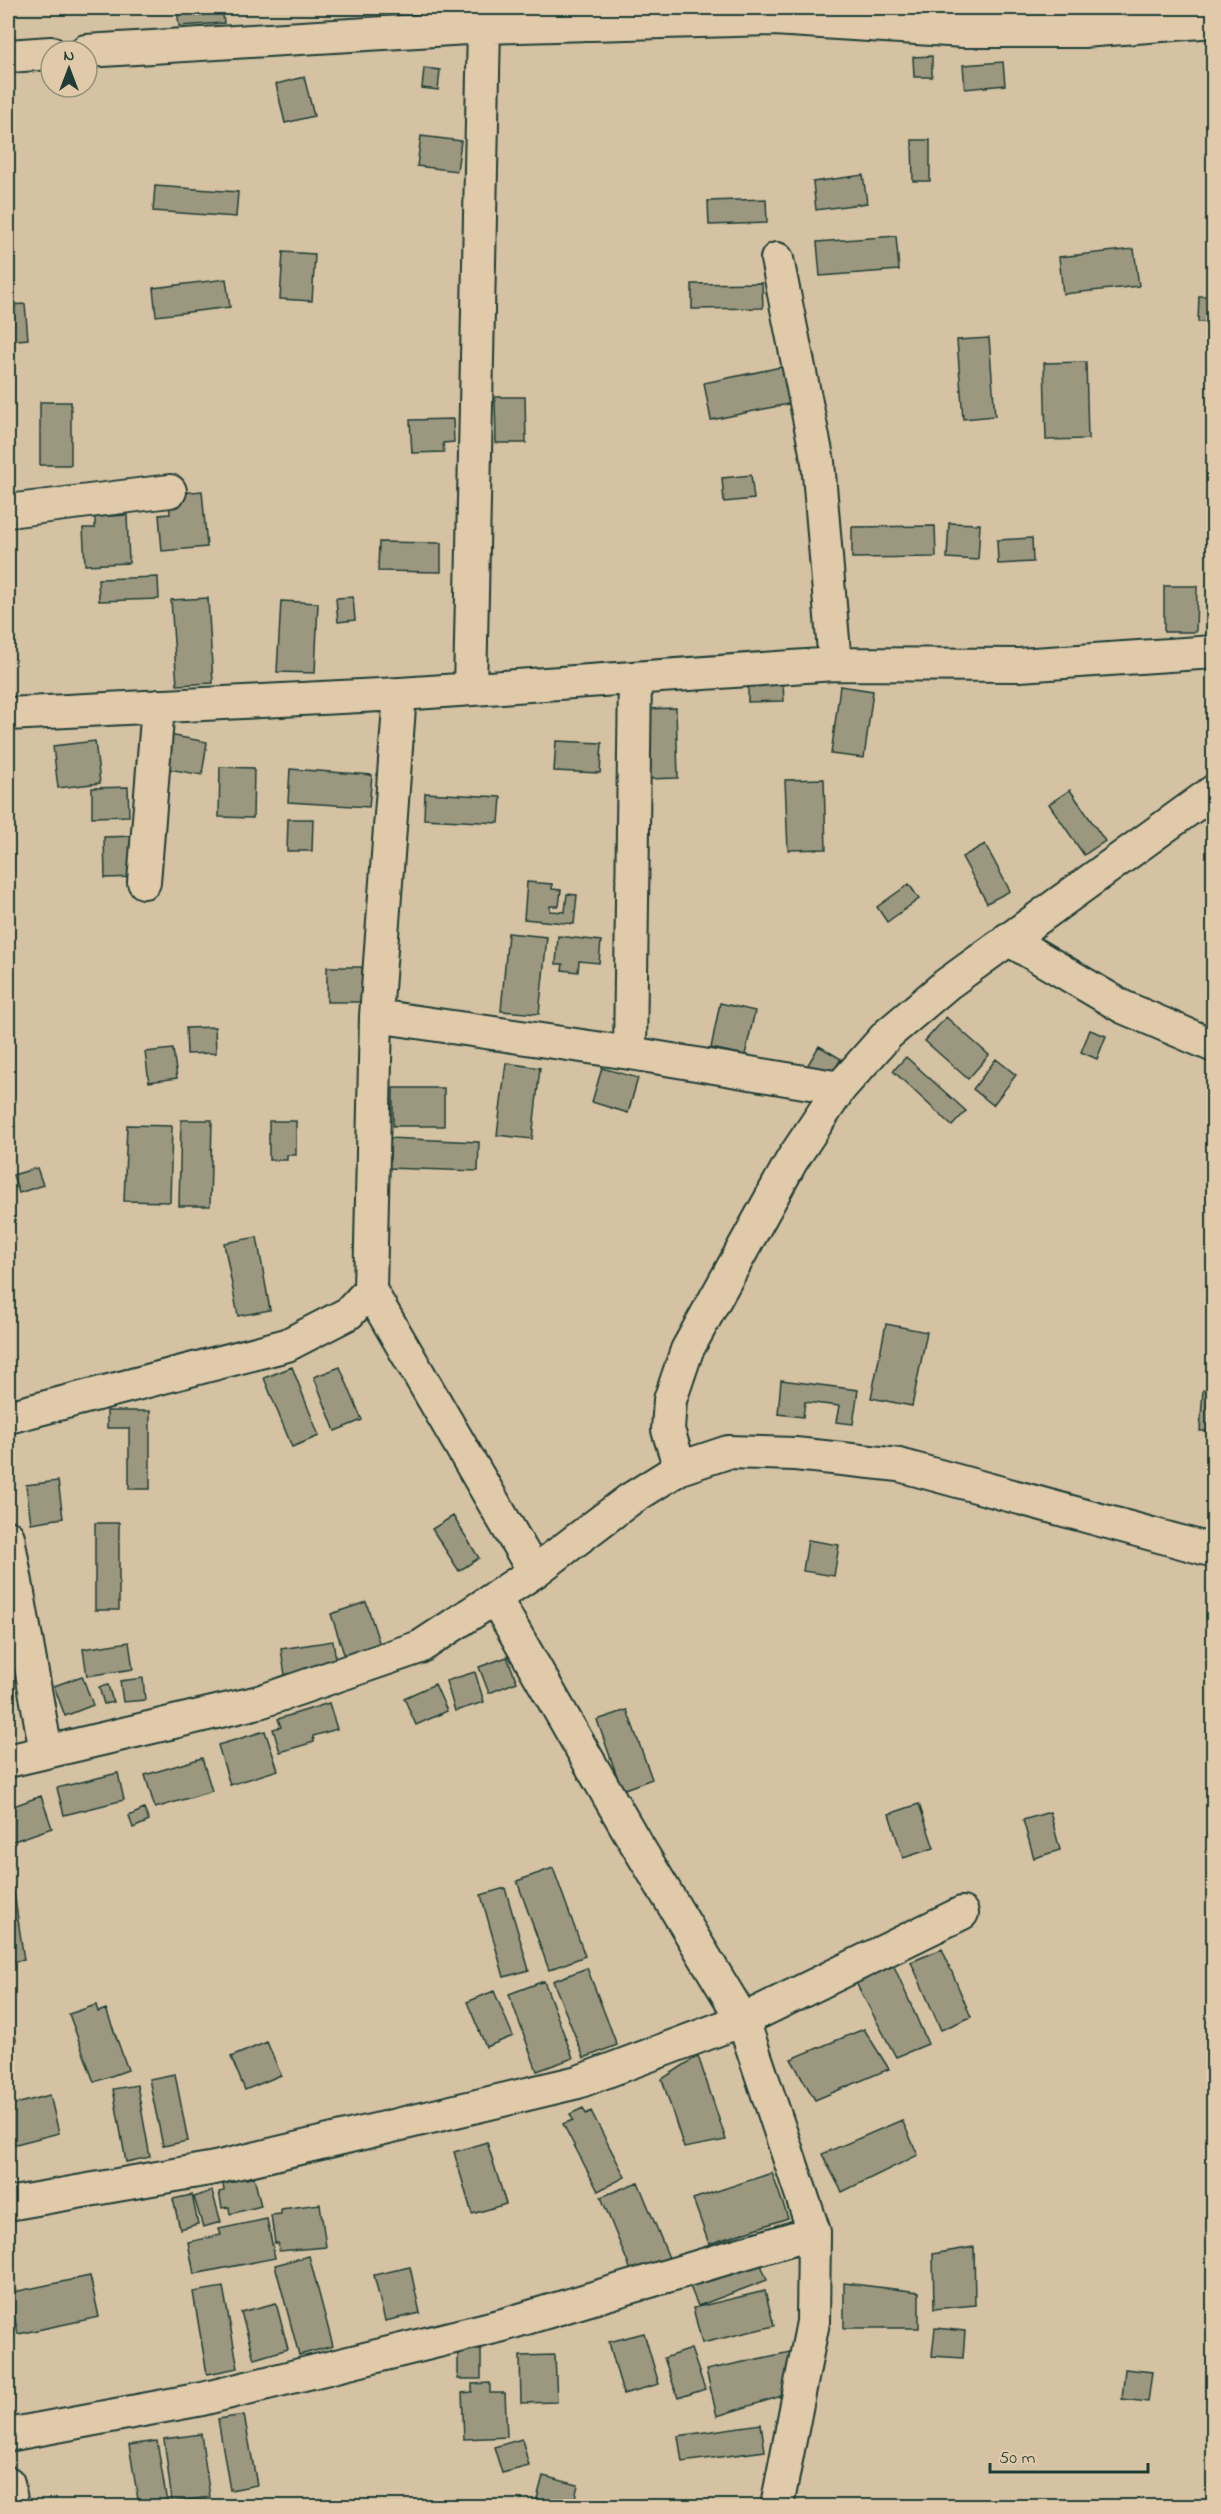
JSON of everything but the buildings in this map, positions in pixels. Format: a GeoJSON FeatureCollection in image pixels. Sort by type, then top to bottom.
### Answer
{"type":"FeatureCollection","features":[{"type":"Feature","properties":{"kind":"street"},"geometry":{"type":"LineString","coordinates":[[99,50],[484,27],[772,13],[964,31],[1083,31],[1214,21]]}},
{"type":"Feature","properties":{"kind":"street"},"geometry":{"type":"LineString","coordinates":[[470,689],[484,27]]}},
{"type":"Feature","properties":{"kind":"street"},"geometry":{"type":"LineString","coordinates":[[8,56],[39,54]]}},
{"type":"Feature","properties":{"kind":"street"},"geometry":{"type":"LineString","coordinates":[[777,259],[818,462],[835,664]]}},
{"type":"Feature","properties":{"kind":"street"},"geometry":{"type":"LineString","coordinates":[[8,511],[170,491]]}},
{"type":"Feature","properties":{"kind":"street"},"geometry":{"type":"LineString","coordinates":[[8,714],[400,694],[835,664],[1019,665],[1214,652]]}},
{"type":"Feature","properties":{"kind":"street"},"geometry":{"type":"LineString","coordinates":[[630,1053],[635,678]]}},
{"type":"Feature","properties":{"kind":"street"},"geometry":{"type":"LineString","coordinates":[[400,694],[376,1016],[370,1290],[534,1572]]}},
{"type":"Feature","properties":{"kind":"street"},"geometry":{"type":"LineString","coordinates":[[144,882],[159,706]]}},
{"type":"Feature","properties":{"kind":"street"},"geometry":{"type":"LineString","coordinates":[[680,1468],[668,1430],[670,1400],[687,1350],[792,1160],[840,1088],[888,1034],[947,984],[1214,791]]}},
{"type":"Feature","properties":{"kind":"street"},"geometry":{"type":"LineString","coordinates":[[1008,939],[1123,1006],[1214,1046]]}},
{"type":"Feature","properties":{"kind":"street"},"geometry":{"type":"LineString","coordinates":[[376,1016],[630,1053],[840,1088]]}},
{"type":"Feature","properties":{"kind":"street"},"geometry":{"type":"LineString","coordinates":[[8,1417],[287,1345],[349,1313],[370,1290]]}},
{"type":"Feature","properties":{"kind":"street"},"geometry":{"type":"LineString","coordinates":[[8,1761],[259,1702],[420,1647],[534,1572],[629,1500],[680,1468],[728,1452],[795,1454],[899,1465],[1214,1551]]}},
{"type":"Feature","properties":{"kind":"street"},"geometry":{"type":"LineString","coordinates":[[8,1537],[46,1752]]}},
{"type":"Feature","properties":{"kind":"street"},"geometry":{"type":"LineString","coordinates":[[495,1598],[631,1835],[743,2020],[814,2232],[813,2322],[777,2506]]}},
{"type":"Feature","properties":{"kind":"street"},"geometry":{"type":"LineString","coordinates":[[8,2204],[215,2168],[578,2082],[743,2020],[962,1913]]}},
{"type":"Feature","properties":{"kind":"street"},"geometry":{"type":"LineString","coordinates":[[8,2435],[202,2399],[503,2325],[814,2232]]}},
{"type":"Feature","properties":{"kind":"street"},"geometry":{"type":"LineString","coordinates":[[8,2482],[12,2506]]}}]}
